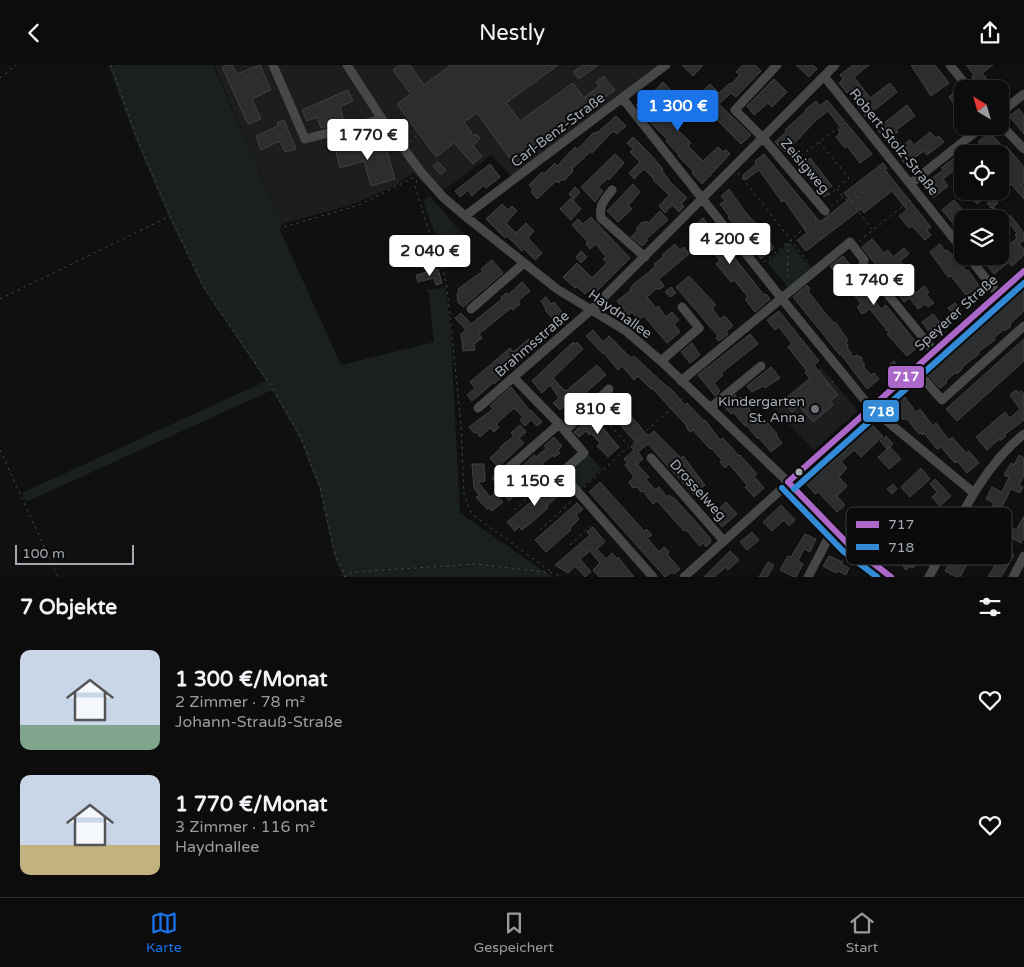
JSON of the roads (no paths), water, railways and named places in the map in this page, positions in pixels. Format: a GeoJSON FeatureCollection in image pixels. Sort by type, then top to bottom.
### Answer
{"type":"FeatureCollection","features":[{"type":"Feature","properties":{"kind":"street"},"geometry":{"type":"LineString","coordinates":[[273,65],[306,139],[382,119]]}},
{"type":"Feature","properties":{"kind":"street","name":"Haydnallee"},"geometry":{"type":"LineString","coordinates":[[347,65],[382,119],[421,172],[443,197],[465,217],[557,289],[626,331],[661,361],[788,482],[846,542]]}},
{"type":"Feature","properties":{"kind":"street","name":"Carl-Benz-Straße"},"geometry":{"type":"LineString","coordinates":[[465,217],[666,65]]}},
{"type":"Feature","properties":{"kind":"street","name":"Zeisigweg"},"geometry":{"type":"LineString","coordinates":[[777,65],[735,110],[764,138],[825,211]]}},
{"type":"Feature","properties":{"kind":"street","name":"Brahmsstraße"},"geometry":{"type":"LineString","coordinates":[[478,409],[592,309],[835,65]]}},
{"type":"Feature","properties":{"kind":"street"},"geometry":{"type":"LineString","coordinates":[[950,65],[962,80]]}},
{"type":"Feature","properties":{"kind":"street","name":"Robert-Stolz-Straße"},"geometry":{"type":"LineString","coordinates":[[824,76],[954,239]]}},
{"type":"Feature","properties":{"kind":"street"},"geometry":{"type":"LineString","coordinates":[[1009,106],[1024,94]]}},
{"type":"Feature","properties":{"kind":"street"},"geometry":{"type":"LineString","coordinates":[[623,99],[871,408],[974,493]]}},
{"type":"Feature","properties":{"kind":"street"},"geometry":{"type":"LineString","coordinates":[[1009,133],[1024,149]]}},
{"type":"Feature","properties":{"kind":"street"},"geometry":{"type":"LineString","coordinates":[[910,184],[972,135]]}},
{"type":"Feature","properties":{"kind":"street"},"geometry":{"type":"LineString","coordinates":[[612,190],[601,205],[602,218],[645,257]]}},
{"type":"Feature","properties":{"kind":"street"},"geometry":{"type":"LineString","coordinates":[[681,381],[850,242],[864,260],[863,263],[934,351]]}},
{"type":"Feature","properties":{"kind":"street"},"geometry":{"type":"LineString","coordinates":[[471,309],[524,263]]}},
{"type":"Feature","properties":{"kind":"street"},"geometry":{"type":"LineString","coordinates":[[975,265],[998,294]]}},
{"type":"Feature","properties":{"kind":"street","name":"Speyerer Straße"},"geometry":{"type":"LineString","coordinates":[[684,577],[1024,271]]}},
{"type":"Feature","properties":{"kind":"street"},"geometry":{"type":"LineString","coordinates":[[661,361],[699,328],[682,307]]}},
{"type":"Feature","properties":{"kind":"street"},"geometry":{"type":"LineString","coordinates":[[915,369],[942,400],[1024,326]]}},
{"type":"Feature","properties":{"kind":"street"},"geometry":{"type":"LineString","coordinates":[[710,408],[761,366]]}},
{"type":"Feature","properties":{"kind":"street"},"geometry":{"type":"LineString","coordinates":[[514,378],[562,427],[584,453],[561,473],[652,577]]}},
{"type":"Feature","properties":{"kind":"street"},"geometry":{"type":"LineString","coordinates":[[497,478],[592,405],[609,389]]}},
{"type":"Feature","properties":{"kind":"street"},"geometry":{"type":"LineString","coordinates":[[966,507],[974,493],[1012,443],[1024,434]]}},
{"type":"Feature","properties":{"kind":"street","name":"Drosselweg"},"geometry":{"type":"LineString","coordinates":[[651,458],[724,541]]}},
{"type":"Feature","properties":{"kind":"street"},"geometry":{"type":"LineString","coordinates":[[808,577],[833,529]]}},
{"type":"Feature","properties":{"kind":"street"},"geometry":{"type":"LineString","coordinates":[[1013,577],[1024,556]]}},
{"type":"Feature","properties":{"kind":"street","name":"Haydnallee"},"geometry":{"type":"LineString","coordinates":[[876,565],[892,577]]}},
{"type":"Feature","properties":{"kind":"street"},"geometry":{"type":"LineString","coordinates":[[929,577],[935,565]]}},
{"type":"Feature","properties":{"kind":"place","name":"Kindergarten St. Anna"},"geometry":{"type":"Point","coordinates":[815,409]}}]}
